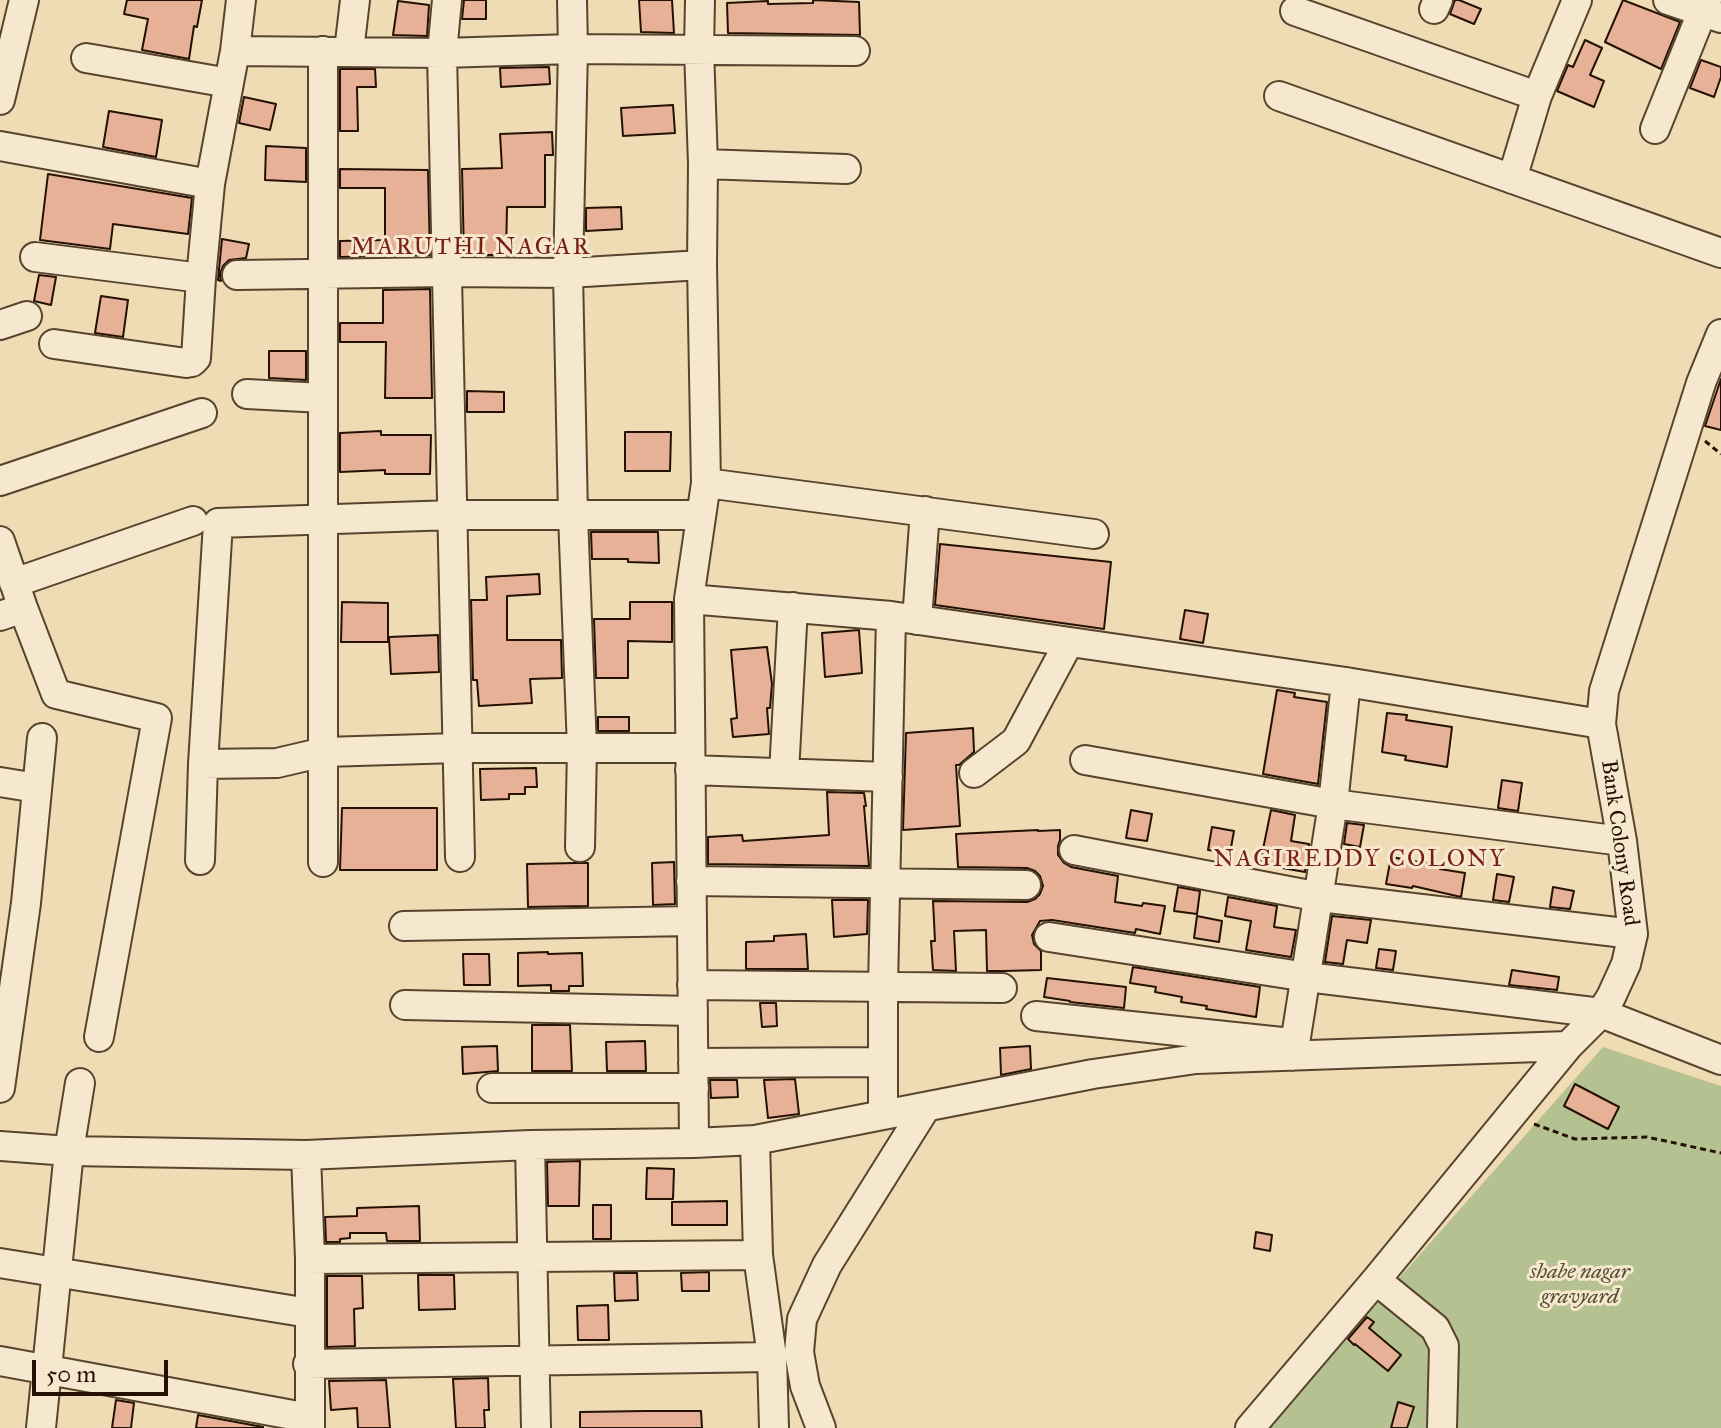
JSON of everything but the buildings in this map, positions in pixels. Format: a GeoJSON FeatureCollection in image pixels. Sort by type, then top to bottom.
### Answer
{"type":"FeatureCollection","features":[{"type":"Feature","properties":{"kind":"street"},"geometry":{"type":"LineString","coordinates":[[0,100],[24,0]]}},
{"type":"Feature","properties":{"kind":"street"},"geometry":{"type":"LineString","coordinates":[[54,344],[186,363],[196,358],[210,184],[235,51],[241,0]]}},
{"type":"Feature","properties":{"kind":"street"},"geometry":{"type":"LineString","coordinates":[[323,862],[323,274],[336,51],[355,0]]}},
{"type":"Feature","properties":{"kind":"street"},"geometry":{"type":"LineString","coordinates":[[447,0],[442,53],[460,857]]}},
{"type":"Feature","properties":{"kind":"street"},"geometry":{"type":"LineString","coordinates":[[572,0],[568,273],[582,748],[580,847]]}},
{"type":"Feature","properties":{"kind":"street"},"geometry":{"type":"LineString","coordinates":[[694,1143],[689,599],[706,483],[700,0]]}},
{"type":"Feature","properties":{"kind":"street"},"geometry":{"type":"LineString","coordinates":[[1512,179],[1537,96],[1577,0]]}},
{"type":"Feature","properties":{"kind":"street"},"geometry":{"type":"LineString","coordinates":[[1655,129],[1710,10],[1668,0]]}},
{"type":"Feature","properties":{"kind":"street"},"geometry":{"type":"LineString","coordinates":[[1295,11],[1537,96]]}},
{"type":"Feature","properties":{"kind":"street"},"geometry":{"type":"LineString","coordinates":[[235,51],[855,51]]}},
{"type":"Feature","properties":{"kind":"street"},"geometry":{"type":"LineString","coordinates":[[86,58],[229,83]]}},
{"type":"Feature","properties":{"kind":"street"},"geometry":{"type":"LineString","coordinates":[[1279,96],[1721,253]]}},
{"type":"Feature","properties":{"kind":"street"},"geometry":{"type":"LineString","coordinates":[[0,146],[210,184]]}},
{"type":"Feature","properties":{"kind":"street"},"geometry":{"type":"LineString","coordinates":[[703,164],[846,169]]}},
{"type":"Feature","properties":{"kind":"street"},"geometry":{"type":"LineString","coordinates":[[35,257],[201,278]]}},
{"type":"Feature","properties":{"kind":"street"},"geometry":{"type":"LineString","coordinates":[[237,275],[568,273],[702,265]]}},
{"type":"Feature","properties":{"kind":"street"},"geometry":{"type":"LineString","coordinates":[[0,325],[27,316]]}},
{"type":"Feature","properties":{"kind":"street","name":"Bank Colony Road"},"geometry":{"type":"LineString","coordinates":[[1250,1428],[1568,1046],[1601,1013],[1626,964],[1633,934],[1622,841],[1601,724],[1604,691],[1711,384],[1721,334]]}},
{"type":"Feature","properties":{"kind":"street"},"geometry":{"type":"LineString","coordinates":[[247,394],[323,398]]}},
{"type":"Feature","properties":{"kind":"street"},"geometry":{"type":"LineString","coordinates":[[0,481],[202,413]]}},
{"type":"Feature","properties":{"kind":"street"},"geometry":{"type":"LineString","coordinates":[[706,483],[1094,534]]}},
{"type":"Feature","properties":{"kind":"street"},"geometry":{"type":"LineString","coordinates":[[883,1115],[888,777],[904,618],[925,511]]}},
{"type":"Feature","properties":{"kind":"street"},"geometry":{"type":"LineString","coordinates":[[200,860],[218,523],[453,515],[700,515]]}},
{"type":"Feature","properties":{"kind":"street"},"geometry":{"type":"LineString","coordinates":[[12,603],[193,521]]}},
{"type":"Feature","properties":{"kind":"street"},"geometry":{"type":"LineString","coordinates":[[0,541],[12,603],[56,694],[157,718],[99,1037]]}},
{"type":"Feature","properties":{"kind":"street"},"geometry":{"type":"LineString","coordinates":[[689,599],[904,618],[1346,682],[1601,724]]}},
{"type":"Feature","properties":{"kind":"street"},"geometry":{"type":"LineString","coordinates":[[784,773],[793,607]]}},
{"type":"Feature","properties":{"kind":"street"},"geometry":{"type":"LineString","coordinates":[[974,773],[1016,741],[1069,642]]}},
{"type":"Feature","properties":{"kind":"street"},"geometry":{"type":"LineString","coordinates":[[1294,1050],[1320,897],[1346,682]]}},
{"type":"Feature","properties":{"kind":"street"},"geometry":{"type":"LineString","coordinates":[[0,1088],[13,901],[37,788],[42,738]]}},
{"type":"Feature","properties":{"kind":"street"},"geometry":{"type":"LineString","coordinates":[[203,764],[277,763],[324,752],[582,748],[784,773],[888,777]]}},
{"type":"Feature","properties":{"kind":"street"},"geometry":{"type":"LineString","coordinates":[[1085,760],[1333,804],[1622,841]]}},
{"type":"Feature","properties":{"kind":"street"},"geometry":{"type":"LineString","coordinates":[[0,782],[37,788]]}},
{"type":"Feature","properties":{"kind":"street"},"geometry":{"type":"LineString","coordinates":[[1074,850],[1320,897],[1633,934]]}},
{"type":"Feature","properties":{"kind":"street"},"geometry":{"type":"LineString","coordinates":[[691,881],[1026,885]]}},
{"type":"Feature","properties":{"kind":"street"},"geometry":{"type":"LineString","coordinates":[[404,926],[692,921]]}},
{"type":"Feature","properties":{"kind":"street"},"geometry":{"type":"LineString","coordinates":[[1049,937],[1307,977],[1601,1013],[1721,1060]]}},
{"type":"Feature","properties":{"kind":"street"},"geometry":{"type":"LineString","coordinates":[[405,1005],[693,998],[883,987],[1002,988]]}},
{"type":"Feature","properties":{"kind":"street"},"geometry":{"type":"LineString","coordinates":[[1036,1016],[1294,1050]]}},
{"type":"Feature","properties":{"kind":"street"},"geometry":{"type":"LineString","coordinates":[[0,1146],[69,1151],[306,1155],[530,1145],[755,1140],[1093,1074],[1196,1059],[1294,1050],[1568,1046]]}},
{"type":"Feature","properties":{"kind":"street"},"geometry":{"type":"LineString","coordinates":[[492,1088],[883,1062]]}},
{"type":"Feature","properties":{"kind":"street"},"geometry":{"type":"LineString","coordinates":[[41,1428],[69,1151],[80,1083]]}},
{"type":"Feature","properties":{"kind":"street"},"geometry":{"type":"LineString","coordinates":[[821,1428],[805,1386],[799,1352],[802,1319],[827,1265],[926,1107]]}},
{"type":"Feature","properties":{"kind":"street"},"geometry":{"type":"LineString","coordinates":[[755,1140],[758,1255],[772,1357],[774,1428]]}},
{"type":"Feature","properties":{"kind":"street"},"geometry":{"type":"LineString","coordinates":[[530,1145],[536,1428]]}},
{"type":"Feature","properties":{"kind":"street"},"geometry":{"type":"LineString","coordinates":[[0,1361],[310,1423],[310,1259],[306,1155]]}},
{"type":"Feature","properties":{"kind":"street"},"geometry":{"type":"LineString","coordinates":[[310,1259],[758,1255]]}},
{"type":"Feature","properties":{"kind":"street"},"geometry":{"type":"LineString","coordinates":[[0,1263],[309,1313]]}},
{"type":"Feature","properties":{"kind":"street"},"geometry":{"type":"LineString","coordinates":[[1376,1280],[1435,1328],[1444,1346],[1442,1428]]}},
{"type":"Feature","properties":{"kind":"street"},"geometry":{"type":"LineString","coordinates":[[308,1364],[772,1357]]}},
{"type":"Feature","properties":{"kind":"path"},"geometry":{"type":"LineString","coordinates":[[1514,1112],[1540,1127],[1575,1139],[1647,1137],[1721,1153]]}},
{"type":"Feature","properties":{"kind":"green space","name":"shabe nagar gravyard"},"geometry":{"type":"Polygon","coordinates":[[[1603,1047],[1721,1086],[1721,1428],[1267,1428],[1603,1047]]]}},
{"type":"Feature","properties":{"kind":"district","name":"MARUTHI NAGAR"},"geometry":{"type":"Point","coordinates":[471,248]}},
{"type":"Feature","properties":{"kind":"district","name":"NAGIREDDY COLONY"},"geometry":{"type":"Point","coordinates":[1360,860]}}]}
